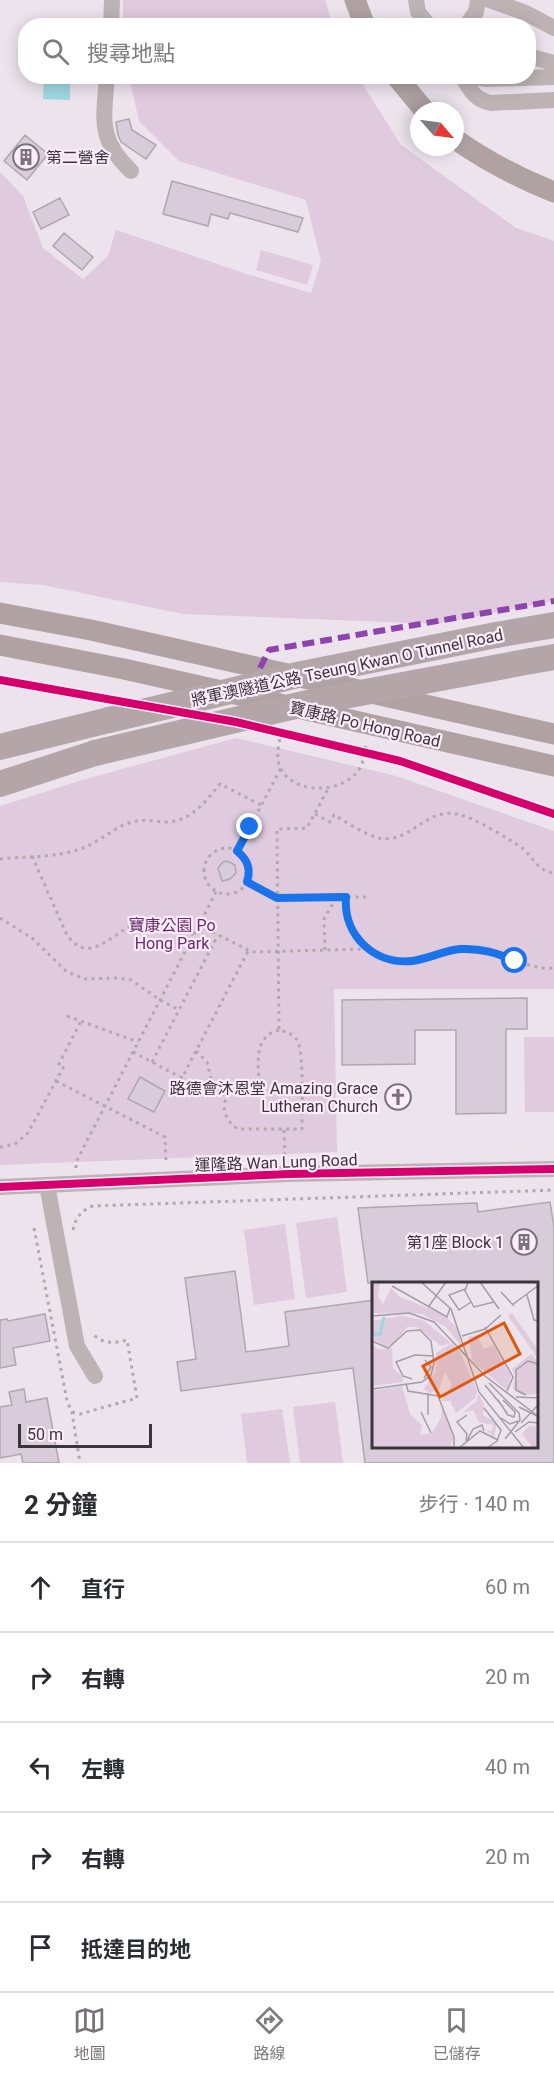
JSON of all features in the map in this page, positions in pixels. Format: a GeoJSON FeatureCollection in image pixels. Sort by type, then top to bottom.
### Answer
{"type":"FeatureCollection","features":[{"type":"Feature","properties":{"kind":"highway","name":"將軍澳隧道公路 Tseung Kwan O Tunnel Road"},"geometry":{"type":"LineString","coordinates":[[0,747],[302,674],[554,625]]}},
{"type":"Feature","properties":{"kind":"highway","name":"將軍澳隧道公路 Tseung Kwan O Tunnel Road"},"geometry":{"type":"LineString","coordinates":[[0,784],[95,753],[312,702],[543,659]]}},
{"type":"Feature","properties":{"kind":"main road"},"geometry":{"type":"LineString","coordinates":[[355,0],[362,18]]}},
{"type":"Feature","properties":{"kind":"main road"},"geometry":{"type":"LineString","coordinates":[[403,84],[418,102]]}},
{"type":"Feature","properties":{"kind":"main road"},"geometry":{"type":"LineString","coordinates":[[464,146],[523,179],[554,192]]}},
{"type":"Feature","properties":{"kind":"main road","name":"寶康路 Po Hong Road"},"geometry":{"type":"LineString","coordinates":[[0,613],[91,630],[554,734]]}},
{"type":"Feature","properties":{"kind":"main road","name":"寶康路 Po Hong Road"},"geometry":{"type":"LineString","coordinates":[[0,645],[124,669],[554,766]]}},
{"type":"Feature","properties":{"kind":"street"},"geometry":{"type":"LineString","coordinates":[[111,18],[112,0]]}},
{"type":"Feature","properties":{"kind":"street"},"geometry":{"type":"LineString","coordinates":[[416,0],[418,12],[423,18]]}},
{"type":"Feature","properties":{"kind":"street"},"geometry":{"type":"LineString","coordinates":[[472,18],[476,12],[478,0]]}},
{"type":"Feature","properties":{"kind":"street"},"geometry":{"type":"LineString","coordinates":[[489,0],[535,18]]}},
{"type":"Feature","properties":{"kind":"street"},"geometry":{"type":"LineString","coordinates":[[536,18],[554,28]]}},
{"type":"Feature","properties":{"kind":"street"},"geometry":{"type":"LineString","coordinates":[[536,58],[554,63]]}},
{"type":"Feature","properties":{"kind":"street"},"geometry":{"type":"LineString","coordinates":[[536,78],[554,77]]}},
{"type":"Feature","properties":{"kind":"street"},"geometry":{"type":"LineString","coordinates":[[106,84],[103,121],[107,140],[117,157],[131,171]]}},
{"type":"Feature","properties":{"kind":"street"},"geometry":{"type":"LineString","coordinates":[[467,84],[474,96],[482,102],[554,100]]}},
{"type":"Feature","properties":{"kind":"street","name":"運隆路 Wan Lung Road"},"geometry":{"type":"LineString","coordinates":[[0,1187],[290,1174],[554,1169]]}},
{"type":"Feature","properties":{"kind":"street"},"geometry":{"type":"LineString","coordinates":[[47,1185],[77,1346],[95,1377]]}},
{"type":"Feature","properties":{"kind":"path"},"geometry":{"type":"LineString","coordinates":[[292,735],[280,730],[278,748],[281,768],[287,778],[301,786],[329,787],[344,782],[361,768],[365,749]]}},
{"type":"Feature","properties":{"kind":"path"},"geometry":{"type":"LineString","coordinates":[[354,750],[365,749],[373,754]]}},
{"type":"Feature","properties":{"kind":"path"},"geometry":{"type":"LineString","coordinates":[[237,851],[281,768]]}},
{"type":"Feature","properties":{"kind":"path"},"geometry":{"type":"LineString","coordinates":[[0,859],[67,853],[93,844],[133,821],[164,822],[184,818],[201,806],[220,784],[261,806]]}},
{"type":"Feature","properties":{"kind":"path"},"geometry":{"type":"LineString","coordinates":[[279,1030],[277,829],[308,828],[329,787]]}},
{"type":"Feature","properties":{"kind":"path"},"geometry":{"type":"LineString","coordinates":[[315,814],[330,822],[333,815],[372,836],[388,838],[404,835],[434,816],[444,813],[462,815],[517,845],[529,854],[540,868],[554,873]]}},
{"type":"Feature","properties":{"kind":"path"},"geometry":{"type":"LineString","coordinates":[[223,849],[237,851],[247,861],[249,875],[247,882],[243,888],[230,894],[216,892],[206,882],[204,868],[206,861],[211,855],[223,849]]}},
{"type":"Feature","properties":{"kind":"path"},"geometry":{"type":"LineString","coordinates":[[32,856],[66,933],[75,944],[95,948],[135,923],[154,920],[173,924],[194,935]]}},
{"type":"Feature","properties":{"kind":"path"},"geometry":{"type":"LineString","coordinates":[[247,882],[277,898],[366,897]]}},
{"type":"Feature","properties":{"kind":"path"},"geometry":{"type":"LineString","coordinates":[[76,1162],[216,892]]}},
{"type":"Feature","properties":{"kind":"path"},"geometry":{"type":"LineString","coordinates":[[325,950],[324,919],[336,897]]}},
{"type":"Feature","properties":{"kind":"path"},"geometry":{"type":"LineString","coordinates":[[346,897],[348,919],[353,933],[368,949],[387,960],[416,961],[451,950],[473,949],[501,955],[534,968],[554,968]]}},
{"type":"Feature","properties":{"kind":"path"},"geometry":{"type":"LineString","coordinates":[[0,918],[32,938],[67,972],[85,979],[131,980],[179,1010]]}},
{"type":"Feature","properties":{"kind":"path"},"geometry":{"type":"LineString","coordinates":[[199,925],[252,952],[368,949]]}},
{"type":"Feature","properties":{"kind":"path"},"geometry":{"type":"LineString","coordinates":[[152,1062],[218,935]]}},
{"type":"Feature","properties":{"kind":"path"},"geometry":{"type":"LineString","coordinates":[[133,1052],[182,1078],[249,951]]}},
{"type":"Feature","properties":{"kind":"path"},"geometry":{"type":"LineString","coordinates":[[67,1017],[138,1042]]}},
{"type":"Feature","properties":{"kind":"path"},"geometry":{"type":"LineString","coordinates":[[0,1147],[15,1144],[28,1134],[64,1066],[59,1064],[81,1022]]}},
{"type":"Feature","properties":{"kind":"path"},"geometry":{"type":"LineString","coordinates":[[279,1030],[294,1036],[301,1050],[302,1129],[238,1129],[230,1125],[226,1118],[224,1110],[228,1097],[237,1089],[259,1087],[260,1044],[264,1037],[279,1030]]}},
{"type":"Feature","properties":{"kind":"path"},"geometry":{"type":"LineString","coordinates":[[196,1052],[207,1062],[213,1087],[228,1097]]}},
{"type":"Feature","properties":{"kind":"path"},"geometry":{"type":"LineString","coordinates":[[56,1081],[165,1137],[166,1165]]}},
{"type":"Feature","properties":{"kind":"path"},"geometry":{"type":"LineString","coordinates":[[284,1130],[285,1160]]}},
{"type":"Feature","properties":{"kind":"path"},"geometry":{"type":"LineString","coordinates":[[72,1236],[75,1221],[83,1210],[93,1206],[554,1191]]}},
{"type":"Feature","properties":{"kind":"path"},"geometry":{"type":"LineString","coordinates":[[34,1228],[67,1401],[72,1412],[80,1463]]}},
{"type":"Feature","properties":{"kind":"path"},"geometry":{"type":"LineString","coordinates":[[72,1412],[80,1414],[137,1398],[127,1340],[111,1344],[98,1338],[87,1328]]}},
{"type":"Feature","properties":{"kind":"green space"},"geometry":{"type":"Polygon","coordinates":[[[123,0],[325,0],[331,18],[123,18],[123,0]]]}},
{"type":"Feature","properties":{"kind":"green space"},"geometry":{"type":"Polygon","coordinates":[[[131,84],[362,84],[401,145],[410,151],[410,156],[416,156],[516,228],[554,241],[554,601],[438,624],[183,614],[43,585],[0,582],[0,172],[23,196],[43,248],[83,279],[108,256],[116,230],[311,293],[321,261],[306,200],[179,161],[139,121],[131,84]]]}},
{"type":"Feature","properties":{"kind":"green space"},"geometry":{"type":"Polygon","coordinates":[[[261,250],[313,265],[307,285],[256,270],[261,250]]]}},
{"type":"Feature","properties":{"kind":"green space","name":"寶康公園 Po Hong Park"},"geometry":{"type":"Polygon","coordinates":[[[236,738],[396,776],[554,831],[554,989],[334,989],[337,1152],[0,1165],[0,806],[86,779],[236,738]]]}},
{"type":"Feature","properties":{"kind":"green space"},"geometry":{"type":"Polygon","coordinates":[[[524,1037],[554,1037],[554,1112],[525,1112],[524,1037]]]}},
{"type":"Feature","properties":{"kind":"green space"},"geometry":{"type":"Polygon","coordinates":[[[337,1217],[347,1292],[306,1298],[296,1223],[337,1217]]]}},
{"type":"Feature","properties":{"kind":"green space"},"geometry":{"type":"Polygon","coordinates":[[[285,1224],[295,1299],[254,1305],[244,1230],[285,1224]]]}},
{"type":"Feature","properties":{"kind":"green space"},"geometry":{"type":"Polygon","coordinates":[[[335,1402],[343,1463],[300,1463],[293,1407],[335,1402]]]}},
{"type":"Feature","properties":{"kind":"green space"},"geometry":{"type":"Polygon","coordinates":[[[282,1409],[290,1463],[247,1463],[241,1414],[282,1409]]]}},
{"type":"Feature","properties":{"kind":"water"},"geometry":{"type":"Polygon","coordinates":[[[44,84],[70,84],[70,100],[43,99],[44,84]]]}},
{"type":"Feature","properties":{"kind":"building"},"geometry":{"type":"Polygon","coordinates":[[[129,119],[132,130],[156,145],[146,159],[121,142],[118,135],[116,122],[129,119]]]}},
{"type":"Feature","properties":{"kind":"building","name":"第二營舍"},"geometry":{"type":"Polygon","coordinates":[[[25,135],[48,154],[27,180],[4,161],[25,135]]]}},
{"type":"Feature","properties":{"kind":"building"},"geometry":{"type":"Polygon","coordinates":[[[172,181],[303,218],[298,232],[230,213],[228,219],[211,214],[208,226],[163,214],[172,181]]]}},
{"type":"Feature","properties":{"kind":"building"},"geometry":{"type":"Polygon","coordinates":[[[60,198],[69,215],[41,229],[33,212],[60,198]]]}},
{"type":"Feature","properties":{"kind":"building"},"geometry":{"type":"Polygon","coordinates":[[[64,233],[93,257],[82,270],[53,246],[64,233]]]}},
{"type":"Feature","properties":{"kind":"building"},"geometry":{"type":"Polygon","coordinates":[[[227,861],[235,865],[236,873],[230,879],[222,881],[218,868],[227,861]]]}},
{"type":"Feature","properties":{"kind":"building"},"geometry":{"type":"Polygon","coordinates":[[[527,998],[527,1029],[506,1029],[506,1113],[456,1114],[456,1030],[415,1030],[415,1064],[342,1065],[342,1000],[527,998]]]}},
{"type":"Feature","properties":{"kind":"building"},"geometry":{"type":"Polygon","coordinates":[[[140,1077],[165,1091],[154,1112],[128,1099],[140,1077]]]}},
{"type":"Feature","properties":{"kind":"building"},"geometry":{"type":"Polygon","coordinates":[[[550,1202],[554,1227],[554,1463],[365,1463],[353,1368],[181,1391],[177,1362],[196,1359],[185,1278],[235,1271],[246,1352],[289,1346],[285,1312],[372,1300],[372,1448],[539,1448],[539,1282],[368,1283],[358,1208],[477,1203],[478,1212],[550,1202]]]}},
{"type":"Feature","properties":{"kind":"building"},"geometry":{"type":"Polygon","coordinates":[[[45,1314],[50,1341],[13,1348],[16,1365],[0,1368],[0,1320],[7,1319],[8,1321],[45,1314]]]}},
{"type":"Feature","properties":{"kind":"building"},"geometry":{"type":"Polygon","coordinates":[[[24,1389],[26,1402],[47,1398],[59,1463],[23,1463],[21,1454],[0,1458],[0,1407],[12,1405],[9,1392],[24,1389]]]}},
{"type":"Feature","properties":{"kind":"marked path"},"geometry":{"type":"LineString","coordinates":[[260,668],[269,650],[554,601]]}},
{"type":"Feature","properties":{"kind":"cycle path"},"geometry":{"type":"LineString","coordinates":[[0,680],[236,722],[400,761],[554,814]]}},
{"type":"Feature","properties":{"kind":"cycle path"},"geometry":{"type":"LineString","coordinates":[[0,1187],[290,1174],[554,1169]]}},
{"type":"Feature","properties":{"kind":"place","name":"第二營舍"},"geometry":{"type":"Point","coordinates":[26,157]}},
{"type":"Feature","properties":{"kind":"place","name":"路德會沐恩堂 Amazing Grace Lutheran Church"},"geometry":{"type":"Point","coordinates":[398,1097]}},
{"type":"Feature","properties":{"kind":"place","name":"第1座 Block 1"},"geometry":{"type":"Point","coordinates":[524,1242]}},
{"type":"Feature","properties":{"kind":"route"},"geometry":{"type":"LineString","coordinates":[[250,827],[237,851],[247,861],[249,875],[247,882],[277,898],[346,897],[348,919],[353,933],[373,954],[387,960],[401,962],[416,961],[458,949],[473,949],[501,955],[515,961]]}}]}
